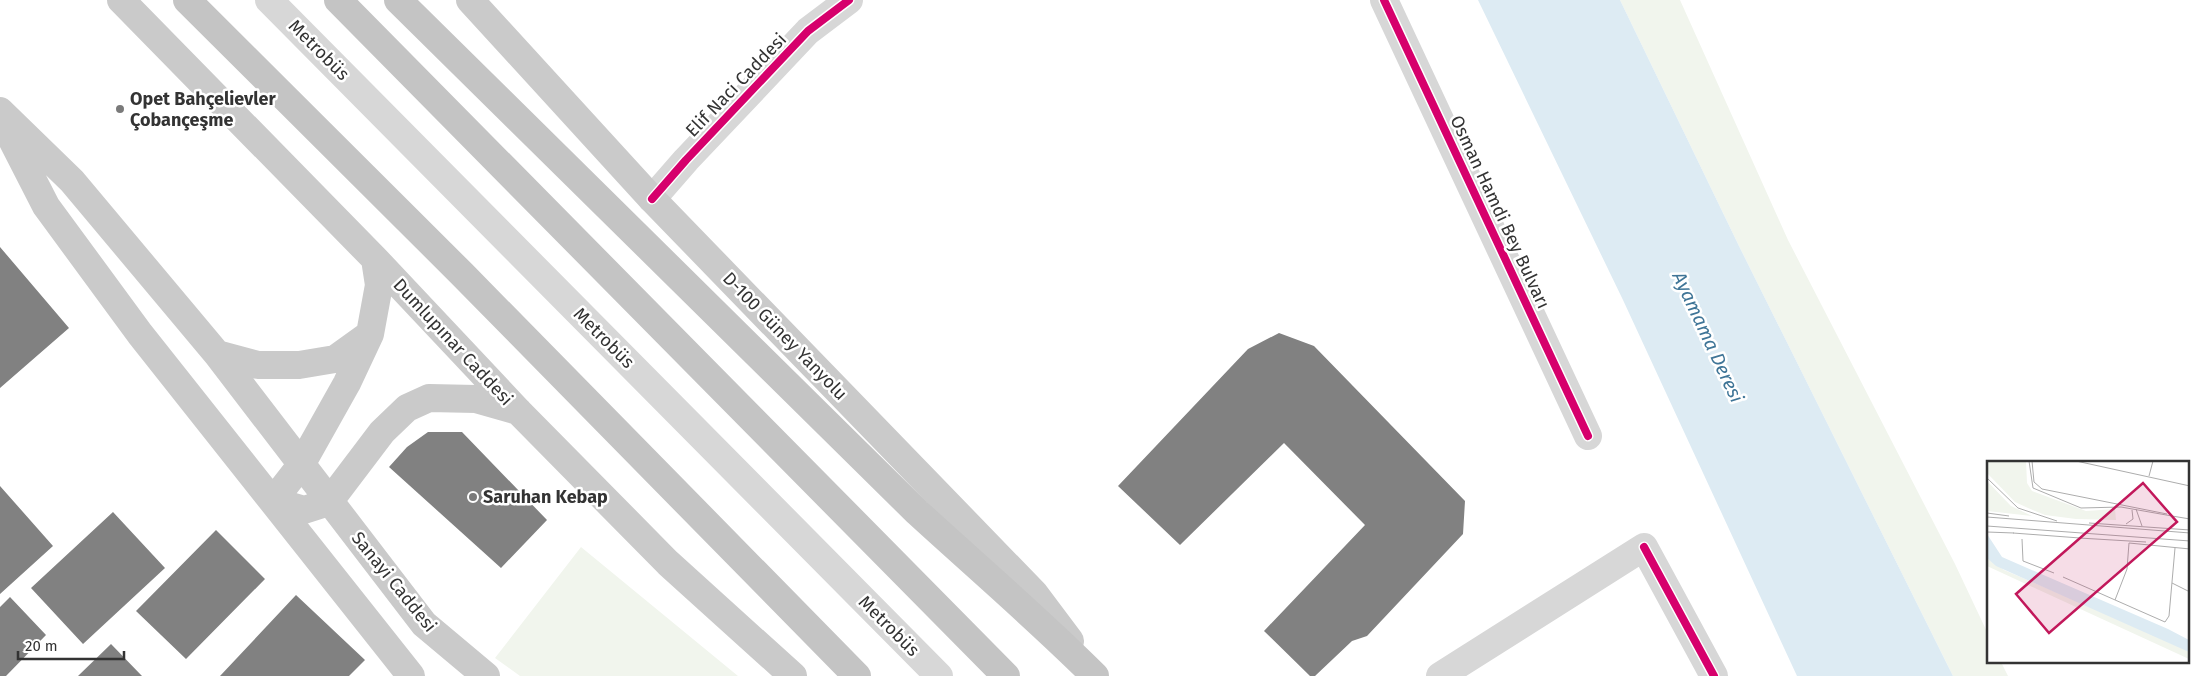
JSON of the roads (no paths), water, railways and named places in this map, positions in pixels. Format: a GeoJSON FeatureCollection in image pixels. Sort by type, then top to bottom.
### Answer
{"type":"FeatureCollection","features":[{"type":"Feature","properties":{"kind":"highway"},"geometry":{"type":"LineString","coordinates":[[187,0],[462,274],[857,676]]}},
{"type":"Feature","properties":{"kind":"highway"},"geometry":{"type":"LineString","coordinates":[[338,0],[1006,676]]}},
{"type":"Feature","properties":{"kind":"highway"},"geometry":{"type":"LineString","coordinates":[[398,0],[917,512],[1096,676]]}},
{"type":"Feature","properties":{"kind":"main road","name":"Dumlupınar Caddesi"},"geometry":{"type":"LineString","coordinates":[[121,0],[374,259],[518,411],[668,563],[793,676]]}},
{"type":"Feature","properties":{"kind":"main road","name":"D-100 Güney Yanyolu"},"geometry":{"type":"LineString","coordinates":[[470,0],[652,198],[1034,593],[1096,676]]}},
{"type":"Feature","properties":{"kind":"main road","name":"Sanayi Caddesi"},"geometry":{"type":"LineString","coordinates":[[0,111],[72,181],[217,354],[424,624],[486,676]]}},
{"type":"Feature","properties":{"kind":"main road"},"geometry":{"type":"LineString","coordinates":[[0,116],[46,206],[140,334],[411,676]]}},
{"type":"Feature","properties":{"kind":"main road"},"geometry":{"type":"LineString","coordinates":[[273,501],[301,465],[347,383],[370,334],[379,285],[374,259]]}},
{"type":"Feature","properties":{"kind":"main road"},"geometry":{"type":"LineString","coordinates":[[217,354],[258,365],[299,365],[335,359],[370,334]]}},
{"type":"Feature","properties":{"kind":"main road"},"geometry":{"type":"LineString","coordinates":[[273,501],[304,510],[329,502],[382,432],[406,408],[429,398],[476,399],[518,411]]}},
{"type":"Feature","properties":{"kind":"street","name":"Metrobüs"},"geometry":{"type":"LineString","coordinates":[[269,0],[939,676]]}},
{"type":"Feature","properties":{"kind":"street","name":"Elif Naci Caddesi"},"geometry":{"type":"LineString","coordinates":[[652,198],[808,31],[850,0]]}},
{"type":"Feature","properties":{"kind":"street","name":"Osman Hamdi Bey Bulvarı"},"geometry":{"type":"LineString","coordinates":[[1384,0],[1588,436]]}},
{"type":"Feature","properties":{"kind":"street"},"geometry":{"type":"LineString","coordinates":[[1440,676],[1644,547],[1714,676]]}},
{"type":"Feature","properties":{"kind":"water","name":"Ayamama Deresi"},"geometry":{"type":"Polygon","coordinates":[[[1478,0],[1620,0],[1739,246],[1953,676],[1797,676],[1623,300],[1478,0]]]}},
{"type":"Feature","properties":{"kind":"place","name":"Opet Bahçelievler Çobançeşme"},"geometry":{"type":"Point","coordinates":[120,109]}},
{"type":"Feature","properties":{"kind":"place","name":"Saruhan Kebap"},"geometry":{"type":"Point","coordinates":[473,497]}}]}
